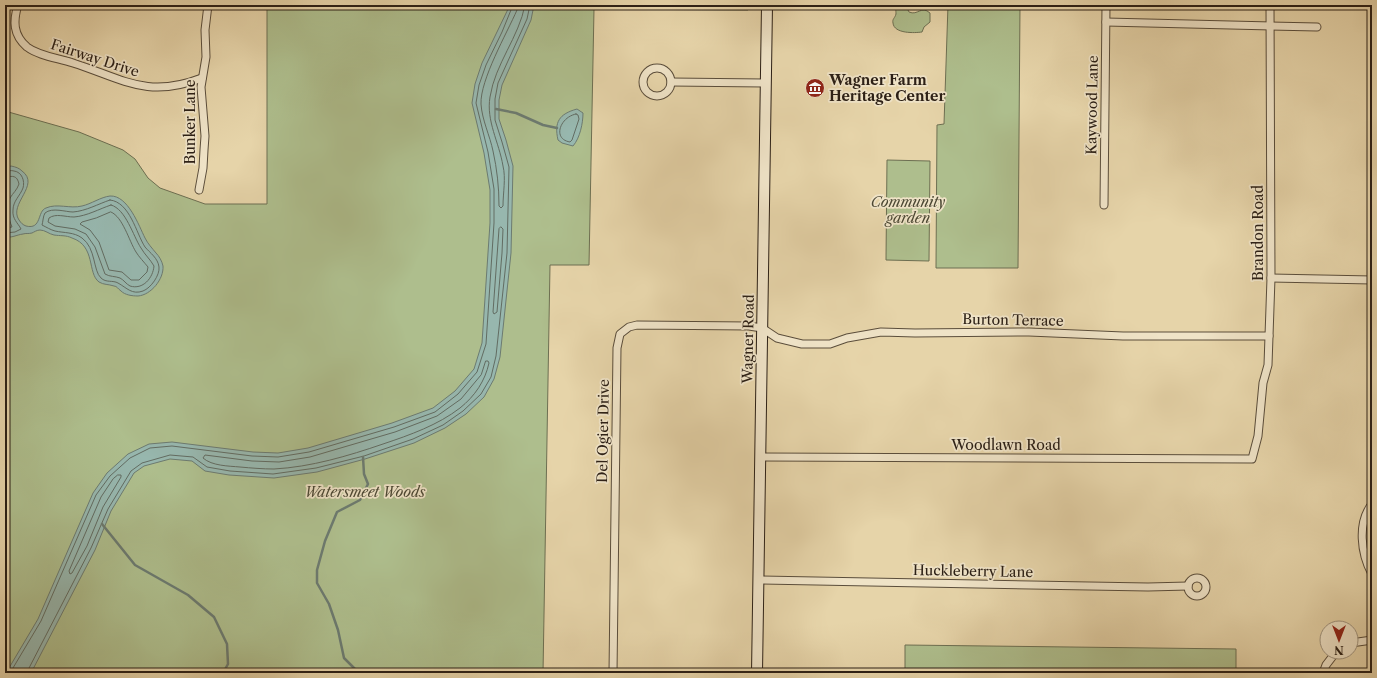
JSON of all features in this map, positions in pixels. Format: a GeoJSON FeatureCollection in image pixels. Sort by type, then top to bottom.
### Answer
{"type":"FeatureCollection","features":[{"type":"Feature","properties":{"kind":"street","name":"Fairway Drive"},"geometry":{"type":"LineString","coordinates":[[18,5],[14,18],[18,35],[27,47],[36,52],[90,69],[128,84],[143,87],[158,88],[173,86],[202,78]]}},
{"type":"Feature","properties":{"kind":"street","name":"Bunker Lane"},"geometry":{"type":"LineString","coordinates":[[199,190],[203,168],[205,136],[201,95],[202,78],[206,57],[205,30],[208,5]]}},
{"type":"Feature","properties":{"kind":"street","name":"Wagner Road"},"geometry":{"type":"LineString","coordinates":[[757,673],[767,5]]}},
{"type":"Feature","properties":{"kind":"street","name":"Kaywood Lane"},"geometry":{"type":"LineString","coordinates":[[1104,205],[1106,5]]}},
{"type":"Feature","properties":{"kind":"street","name":"Brandon Road"},"geometry":{"type":"LineString","coordinates":[[1252,458],[1258,436],[1263,383],[1268,365],[1271,278],[1270,5]]}},
{"type":"Feature","properties":{"kind":"street"},"geometry":{"type":"LineString","coordinates":[[1106,22],[1317,27]]}},
{"type":"Feature","properties":{"kind":"street"},"geometry":{"type":"LineString","coordinates":[[671,82],[766,83]]}},
{"type":"Feature","properties":{"kind":"street"},"geometry":{"type":"LineString","coordinates":[[1271,278],[1372,280]]}},
{"type":"Feature","properties":{"kind":"street","name":"Del Ogier Drive"},"geometry":{"type":"LineString","coordinates":[[613,673],[617,348],[620,334],[629,327],[637,325],[749,326],[762,328]]}},
{"type":"Feature","properties":{"kind":"street","name":"Burton Terrace"},"geometry":{"type":"LineString","coordinates":[[762,328],[777,338],[802,344],[830,344],[847,338],[881,332],[1029,332],[1123,336],[1269,336]]}},
{"type":"Feature","properties":{"kind":"street","name":"Woodlawn Road"},"geometry":{"type":"LineString","coordinates":[[760,457],[1252,458]]}},
{"type":"Feature","properties":{"kind":"street"},"geometry":{"type":"LineString","coordinates":[[1372,504],[1366,511],[1363,523],[1365,553],[1368,567],[1372,574]]}},
{"type":"Feature","properties":{"kind":"street","name":"Huckleberry Lane"},"geometry":{"type":"LineString","coordinates":[[758,580],[1188,586]]}},
{"type":"Feature","properties":{"kind":"street"},"geometry":{"type":"LineString","coordinates":[[1359,642],[1372,640]]}},
{"type":"Feature","properties":{"kind":"street"},"geometry":{"type":"LineString","coordinates":[[1323,673],[1330,660]]}},
{"type":"Feature","properties":{"kind":"green space","name":"Watersmeet Woods"},"geometry":{"type":"Polygon","coordinates":[[[267,5],[742,5],[747,7],[748,10],[594,9],[589,265],[550,265],[543,673],[5,673],[5,111],[79,132],[123,150],[135,159],[148,178],[160,188],[205,204],[267,204],[267,5]]]}},
{"type":"Feature","properties":{"kind":"green space"},"geometry":{"type":"Polygon","coordinates":[[[898,5],[905,6],[909,12],[912,13],[922,10],[927,11],[930,13],[930,22],[924,27],[922,32],[905,32],[897,29],[894,27],[893,19],[898,5]]]}},
{"type":"Feature","properties":{"kind":"green space"},"geometry":{"type":"Polygon","coordinates":[[[948,5],[1020,5],[1018,268],[936,268],[937,125],[944,124],[948,5]]]}},
{"type":"Feature","properties":{"kind":"green space","name":"Community garden"},"geometry":{"type":"Polygon","coordinates":[[[887,160],[930,161],[929,261],[886,260],[887,160]]]}},
{"type":"Feature","properties":{"kind":"green space"},"geometry":{"type":"Polygon","coordinates":[[[905,645],[1236,649],[1236,673],[905,673],[905,645]]]}},
{"type":"Feature","properties":{"kind":"water"},"geometry":{"type":"Polygon","coordinates":[[[510,5],[534,5],[531,20],[502,85],[499,100],[499,119],[513,166],[511,253],[500,357],[494,379],[484,397],[466,414],[445,428],[414,443],[365,459],[317,472],[274,478],[229,475],[205,471],[192,461],[170,459],[144,466],[134,473],[111,511],[95,550],[31,673],[6,673],[38,619],[93,493],[107,473],[128,454],[149,444],[172,442],[253,452],[278,453],[308,448],[392,423],[433,408],[455,391],[474,369],[482,343],[490,223],[490,190],[484,153],[472,103],[475,84],[482,63],[510,5]]]}},
{"type":"Feature","properties":{"kind":"water"},"geometry":{"type":"Polygon","coordinates":[[[577,109],[583,113],[581,130],[573,146],[562,143],[558,140],[557,128],[559,120],[562,116],[577,109]]]}},
{"type":"Feature","properties":{"kind":"water"},"geometry":{"type":"Polygon","coordinates":[[[11,166],[20,169],[27,176],[28,182],[20,201],[17,214],[20,221],[26,226],[35,225],[41,213],[46,208],[59,206],[77,207],[110,196],[122,200],[132,212],[146,240],[162,262],[163,271],[156,286],[148,293],[136,296],[124,293],[115,286],[99,282],[95,278],[85,247],[80,242],[70,237],[54,235],[40,230],[5,237],[5,168],[11,166]]]}},
{"type":"Feature","properties":{"kind":"waterway"},"geometry":{"type":"LineString","coordinates":[[496,109],[516,113],[543,125],[557,128]]}},
{"type":"Feature","properties":{"kind":"waterway"},"geometry":{"type":"LineString","coordinates":[[359,673],[344,658],[338,630],[329,604],[317,583],[317,570],[325,541],[337,512],[360,500],[368,484],[364,474],[363,457]]}},
{"type":"Feature","properties":{"kind":"waterway"},"geometry":{"type":"LineString","coordinates":[[102,524],[135,565],[188,595],[214,617],[227,644],[228,664],[223,673]]}},
{"type":"Feature","properties":{"kind":"place","name":"Wagner Farm Heritage Center"},"geometry":{"type":"Point","coordinates":[815,88]}}]}
